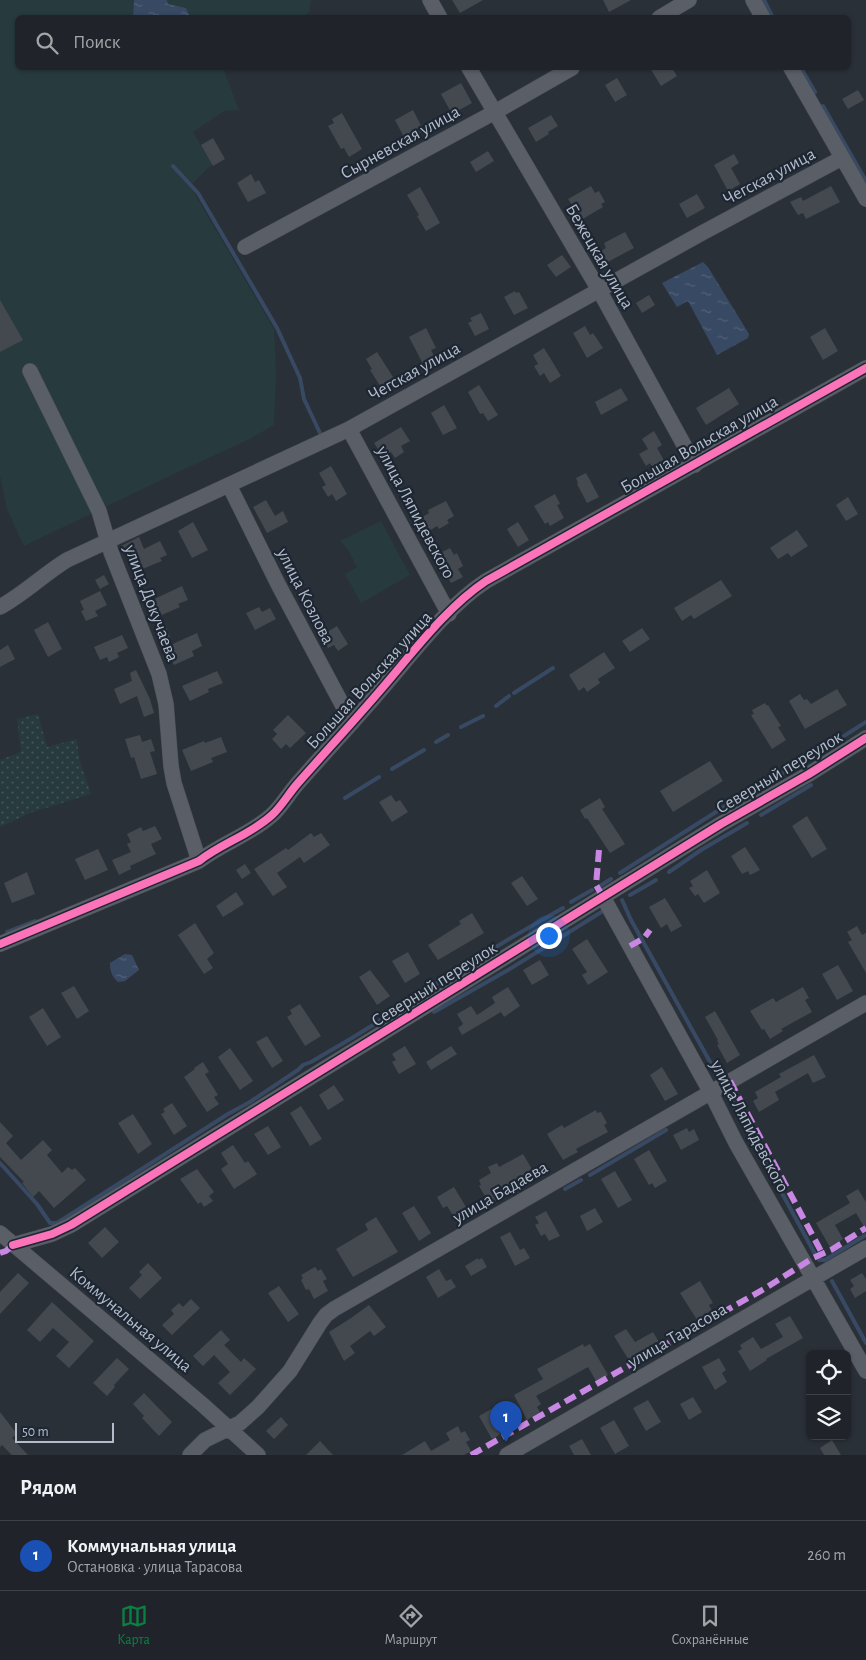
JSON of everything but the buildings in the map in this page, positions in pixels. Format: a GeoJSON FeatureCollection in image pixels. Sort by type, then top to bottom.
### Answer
{"type":"FeatureCollection","features":[{"type":"Feature","properties":{"kind":"street"},"geometry":{"type":"LineString","coordinates":[[430,0],[438,15]]}},
{"type":"Feature","properties":{"kind":"street"},"geometry":{"type":"LineString","coordinates":[[663,15],[689,0]]}},
{"type":"Feature","properties":{"kind":"street"},"geometry":{"type":"LineString","coordinates":[[753,0],[761,15]]}},
{"type":"Feature","properties":{"kind":"street","name":"Бежецкая улица"},"geometry":{"type":"LineString","coordinates":[[470,70],[599,290],[695,465]]}},
{"type":"Feature","properties":{"kind":"street","name":"Сырневская улица"},"geometry":{"type":"LineString","coordinates":[[245,248],[568,70]]}},
{"type":"Feature","properties":{"kind":"street"},"geometry":{"type":"LineString","coordinates":[[792,70],[866,199]]}},
{"type":"Feature","properties":{"kind":"street","name":"Чегская улица"},"geometry":{"type":"LineString","coordinates":[[0,607],[20,595],[56,566],[349,429],[842,158]]}},
{"type":"Feature","properties":{"kind":"street","name":"Большая Вольская улица"},"geometry":{"type":"LineString","coordinates":[[0,944],[199,861],[213,850],[240,838],[272,815],[433,629],[471,591],[866,368]]}},
{"type":"Feature","properties":{"kind":"street","name":"улица Докучаева"},"geometry":{"type":"LineString","coordinates":[[30,372],[96,505],[164,689],[174,783],[199,861]]}},
{"type":"Feature","properties":{"kind":"street","name":"улица Ляпидевского"},"geometry":{"type":"LineString","coordinates":[[349,429],[449,614]]}},
{"type":"Feature","properties":{"kind":"street","name":"улица Козлова"},"geometry":{"type":"LineString","coordinates":[[229,485],[279,586],[352,723]]}},
{"type":"Feature","properties":{"kind":"street","name":"Северный переулок"},"geometry":{"type":"LineString","coordinates":[[13,1245],[52,1234],[71,1225],[721,824],[809,774],[866,738]]}},
{"type":"Feature","properties":{"kind":"street","name":"улица Ляпидевского"},"geometry":{"type":"LineString","coordinates":[[602,897],[812,1280],[866,1371]]}},
{"type":"Feature","properties":{"kind":"street","name":"улица Бадаева"},"geometry":{"type":"LineString","coordinates":[[190,1455],[205,1440],[246,1419],[290,1371],[320,1323],[334,1309],[866,1003]]}},
{"type":"Feature","properties":{"kind":"street","name":"Коммунальная улица"},"geometry":{"type":"LineString","coordinates":[[0,1233],[229,1428],[258,1455]]}},
{"type":"Feature","properties":{"kind":"street","name":"улица Тарасова"},"geometry":{"type":"LineString","coordinates":[[507,1455],[866,1248]]}},
{"type":"Feature","properties":{"kind":"green space"},"geometry":{"type":"Polygon","coordinates":[[[0,0],[134,0],[133,15],[15,15],[15,70],[226,70],[224,71],[239,110],[224,111],[193,132],[212,164],[190,186],[274,329],[276,372],[274,425],[250,439],[24,546],[7,509],[0,476],[0,0]]]}},
{"type":"Feature","properties":{"kind":"green space"},"geometry":{"type":"Polygon","coordinates":[[[167,0],[311,0],[309,12],[306,15],[189,15],[185,8],[168,4],[167,0]]]}},
{"type":"Feature","properties":{"kind":"green space"},"geometry":{"type":"Polygon","coordinates":[[[381,521],[410,575],[361,603],[345,574],[357,567],[347,548],[340,541],[381,521]]]}},
{"type":"Feature","properties":{"kind":"green space"},"geometry":{"type":"Polygon","coordinates":[[[38,714],[47,747],[77,739],[79,758],[91,794],[30,813],[0,827],[0,760],[21,752],[17,719],[38,714]]]}},
{"type":"Feature","properties":{"kind":"water"},"geometry":{"type":"Polygon","coordinates":[[[134,0],[167,0],[168,4],[186,8],[189,15],[133,15],[134,0]]]}},
{"type":"Feature","properties":{"kind":"water"},"geometry":{"type":"Polygon","coordinates":[[[703,262],[708,267],[749,334],[748,338],[717,355],[688,301],[677,307],[662,283],[703,262]]]}},
{"type":"Feature","properties":{"kind":"water"},"geometry":{"type":"Polygon","coordinates":[[[125,954],[132,955],[139,970],[125,981],[118,982],[112,974],[110,963],[125,954]]]}},
{"type":"Feature","properties":{"kind":"waterway"},"geometry":{"type":"LineString","coordinates":[[764,0],[772,15]]}},
{"type":"Feature","properties":{"kind":"waterway"},"geometry":{"type":"LineString","coordinates":[[802,70],[815,92]]}},
{"type":"Feature","properties":{"kind":"waterway"},"geometry":{"type":"LineString","coordinates":[[823,106],[866,181]]}},
{"type":"Feature","properties":{"kind":"waterway"},"geometry":{"type":"LineString","coordinates":[[173,166],[198,193],[277,328],[300,378],[304,399],[320,433]]}},
{"type":"Feature","properties":{"kind":"waterway"},"geometry":{"type":"LineString","coordinates":[[514,693],[553,668]]}},
{"type":"Feature","properties":{"kind":"waterway"},"geometry":{"type":"LineString","coordinates":[[496,706],[509,696]]}},
{"type":"Feature","properties":{"kind":"waterway"},"geometry":{"type":"LineString","coordinates":[[461,727],[483,716]]}},
{"type":"Feature","properties":{"kind":"waterway"},"geometry":{"type":"LineString","coordinates":[[844,736],[866,722]]}},
{"type":"Feature","properties":{"kind":"waterway"},"geometry":{"type":"LineString","coordinates":[[436,742],[448,735]]}},
{"type":"Feature","properties":{"kind":"waterway"},"geometry":{"type":"LineString","coordinates":[[620,873],[749,791],[754,791],[835,741]]}},
{"type":"Feature","properties":{"kind":"waterway"},"geometry":{"type":"LineString","coordinates":[[392,769],[424,750]]}},
{"type":"Feature","properties":{"kind":"waterway"},"geometry":{"type":"LineString","coordinates":[[345,798],[379,777]]}},
{"type":"Feature","properties":{"kind":"waterway"},"geometry":{"type":"LineString","coordinates":[[761,815],[811,785]]}},
{"type":"Feature","properties":{"kind":"waterway"},"geometry":{"type":"LineString","coordinates":[[669,872],[701,850],[747,823]]}},
{"type":"Feature","properties":{"kind":"waterway"},"geometry":{"type":"LineString","coordinates":[[600,886],[611,879]]}},
{"type":"Feature","properties":{"kind":"waterway"},"geometry":{"type":"LineString","coordinates":[[630,895],[656,880]]}},
{"type":"Feature","properties":{"kind":"waterway"},"geometry":{"type":"LineString","coordinates":[[571,902],[592,890]]}},
{"type":"Feature","properties":{"kind":"waterway"},"geometry":{"type":"LineString","coordinates":[[622,900],[631,920],[719,1078]]}},
{"type":"Feature","properties":{"kind":"waterway"},"geometry":{"type":"LineString","coordinates":[[0,1163],[37,1204],[50,1223],[57,1223],[228,1114],[250,1102],[303,1065],[352,1038],[509,939],[563,908]]}},
{"type":"Feature","properties":{"kind":"waterway"},"geometry":{"type":"LineString","coordinates":[[434,1012],[508,970],[603,911]]}},
{"type":"Feature","properties":{"kind":"waterway"},"geometry":{"type":"LineString","coordinates":[[7,932],[35,921]]}},
{"type":"Feature","properties":{"kind":"waterway"},"geometry":{"type":"LineString","coordinates":[[728,1094],[815,1254]]}},
{"type":"Feature","properties":{"kind":"waterway"},"geometry":{"type":"LineString","coordinates":[[590,1175],[666,1130]]}},
{"type":"Feature","properties":{"kind":"waterway"},"geometry":{"type":"LineString","coordinates":[[565,1189],[581,1180]]}},
{"type":"Feature","properties":{"kind":"waterway"},"geometry":{"type":"LineString","coordinates":[[819,1260],[825,1260],[866,1235]]}},
{"type":"Feature","properties":{"kind":"waterway"},"geometry":{"type":"LineString","coordinates":[[832,1281],[866,1343]]}},
{"type":"Feature","properties":{"kind":"marked path"},"geometry":{"type":"LineString","coordinates":[[599,850],[596,885],[603,897]]}},
{"type":"Feature","properties":{"kind":"marked path"},"geometry":{"type":"LineString","coordinates":[[630,946],[644,938],[650,930]]}},
{"type":"Feature","properties":{"kind":"marked path"},"geometry":{"type":"LineString","coordinates":[[730,1081],[822,1253]]}},
{"type":"Feature","properties":{"kind":"marked path"},"geometry":{"type":"LineString","coordinates":[[471,1455],[764,1289],[866,1228]]}},
{"type":"Feature","properties":{"kind":"marked path"},"geometry":{"type":"LineString","coordinates":[[0,1253],[13,1245]]}},
{"type":"Feature","properties":{"kind":"cycle path"},"geometry":{"type":"LineString","coordinates":[[0,944],[199,861],[255,828],[276,811],[298,783],[432,630],[472,591],[486,581],[866,368]]}},
{"type":"Feature","properties":{"kind":"cycle path"},"geometry":{"type":"LineString","coordinates":[[13,1245],[52,1234],[71,1225],[721,824],[809,774],[866,738]]}},
{"type":"Feature","properties":{"kind":"place","name":"Коммунальная улица"},"geometry":{"type":"Point","coordinates":[506,1442]}}]}
